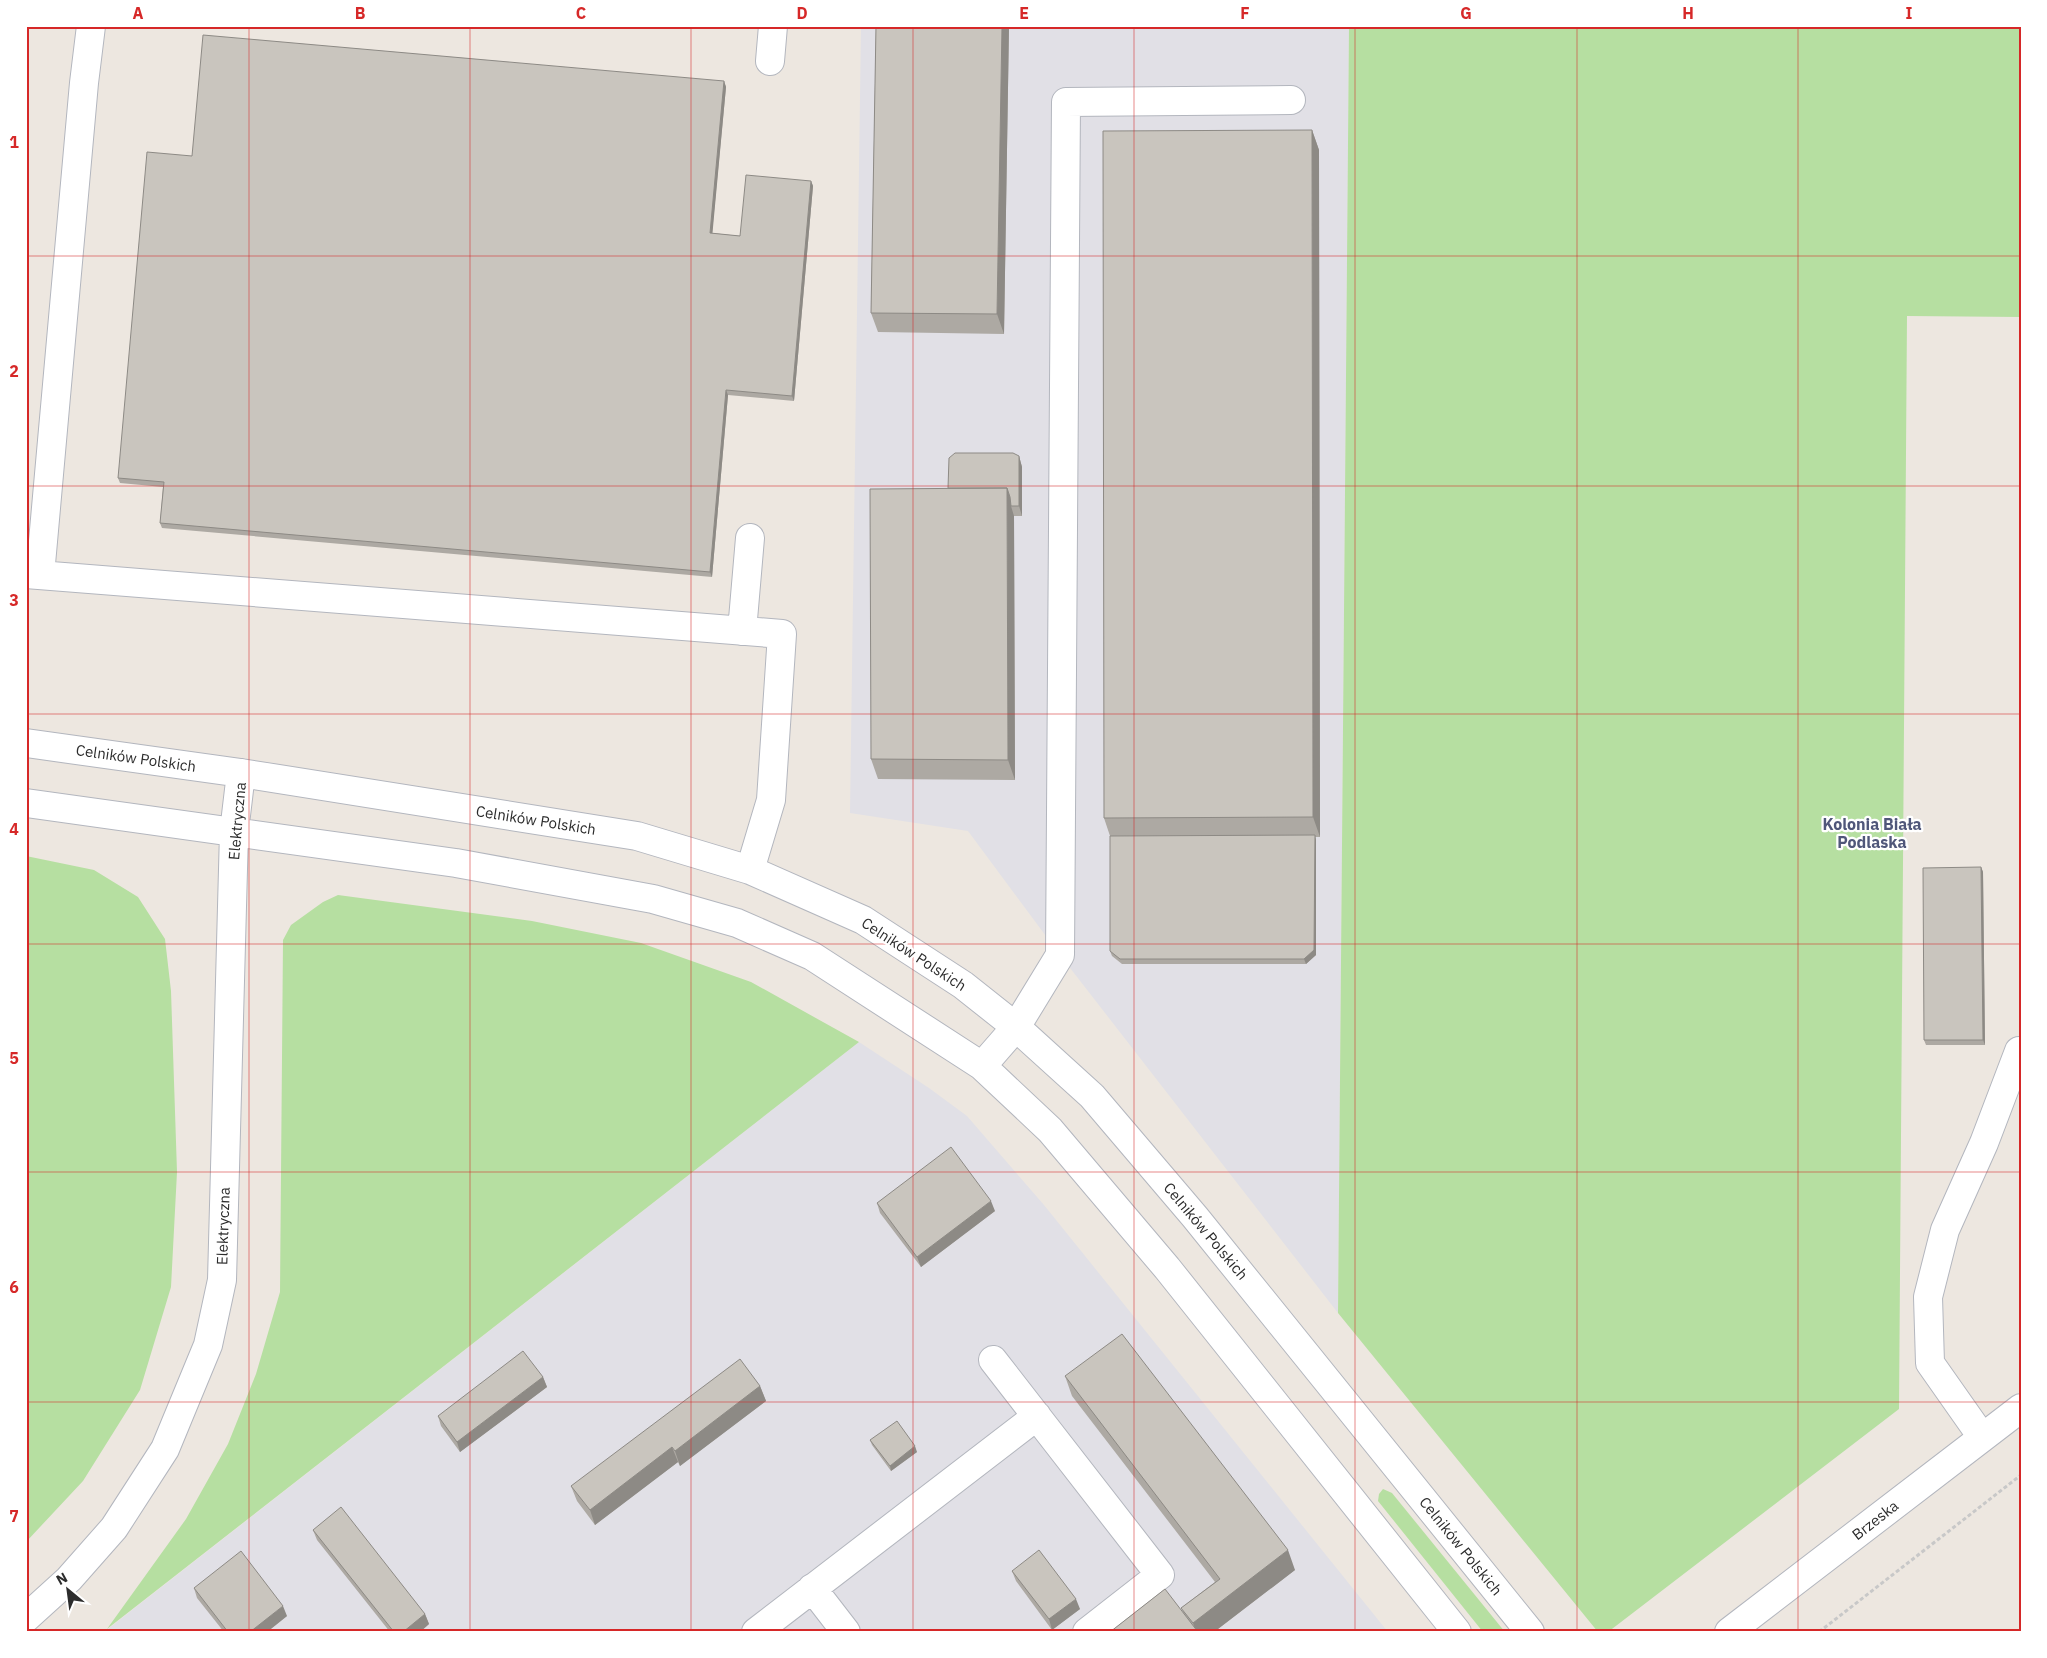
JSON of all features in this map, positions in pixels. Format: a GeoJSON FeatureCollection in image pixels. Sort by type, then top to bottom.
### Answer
{"type":"FeatureCollection","features":[{"type":"Feature","properties":{"kind":"street"},"geometry":{"type":"LineString","coordinates":[[91,26],[33,574],[782,634],[771,800],[750,870]]}},
{"type":"Feature","properties":{"kind":"street"},"geometry":{"type":"LineString","coordinates":[[770,61],[773,26]]}},
{"type":"Feature","properties":{"kind":"street"},"geometry":{"type":"LineString","coordinates":[[982,1066],[1016,1027],[1060,955],[1066,102],[1291,100]]}},
{"type":"Feature","properties":{"kind":"street"},"geometry":{"type":"LineString","coordinates":[[742,631],[750,538]]}},
{"type":"Feature","properties":{"kind":"street","name":"Celników Polskich"},"geometry":{"type":"LineString","coordinates":[[26,743],[241,773],[637,836],[750,870],[863,920],[963,985],[1016,1027],[1092,1096],[1195,1217],[1530,1632]]}},
{"type":"Feature","properties":{"kind":"street","name":"Elektryczna"},"geometry":{"type":"LineString","coordinates":[[26,1618],[69,1579],[114,1528],[165,1449],[208,1345],[222,1280],[234,832],[241,773]]}},
{"type":"Feature","properties":{"kind":"street"},"geometry":{"type":"LineString","coordinates":[[26,803],[465,865],[653,899],[737,923],[812,956],[982,1066],[1050,1130],[1154,1254],[1457,1632]]}},
{"type":"Feature","properties":{"kind":"street"},"geometry":{"type":"LineString","coordinates":[[1982,1437],[1930,1363],[1928,1297],[1946,1230],[1984,1144],[2020,1052]]}},
{"type":"Feature","properties":{"kind":"street"},"geometry":{"type":"LineString","coordinates":[[993,1360],[1160,1575],[1087,1632]]}},
{"type":"Feature","properties":{"kind":"street","name":"Brzeska"},"geometry":{"type":"LineString","coordinates":[[1729,1632],[2021,1408]]}},
{"type":"Feature","properties":{"kind":"street"},"geometry":{"type":"LineString","coordinates":[[756,1632],[1037,1416]]}},
{"type":"Feature","properties":{"kind":"street"},"geometry":{"type":"LineString","coordinates":[[812,1588],[846,1632]]}},
{"type":"Feature","properties":{"kind":"path"},"geometry":{"type":"LineString","coordinates":[[1819,1632],[2021,1475]]}},
{"type":"Feature","properties":{"kind":"shaded area"},"geometry":{"type":"Polygon","coordinates":[[[861,26],[1349,26],[1338,1313],[1060,955],[968,831],[850,813],[861,26]]]}},
{"type":"Feature","properties":{"kind":"shaded area"},"geometry":{"type":"Polygon","coordinates":[[[859,1042],[929,1088],[967,1116],[1044,1205],[1388,1632],[104,1632],[859,1042]]]}},
{"type":"Feature","properties":{"kind":"green space"},"geometry":{"type":"Polygon","coordinates":[[[1349,26],[2021,26],[2021,317],[1907,316],[1899,1409],[1608,1632],[1598,1632],[1338,1313],[1349,26]]]}},
{"type":"Feature","properties":{"kind":"green space"},"geometry":{"type":"Polygon","coordinates":[[[26,856],[94,870],[138,897],[165,939],[171,991],[177,1172],[171,1287],[140,1390],[83,1481],[26,1542],[26,856]]]}},
{"type":"Feature","properties":{"kind":"green space"},"geometry":{"type":"Polygon","coordinates":[[[338,895],[532,921],[641,943],[751,982],[859,1042],[107,1629],[186,1519],[228,1444],[256,1374],[280,1292],[283,940],[291,925],[323,902],[338,895]]]}},
{"type":"Feature","properties":{"kind":"green space"},"geometry":{"type":"Polygon","coordinates":[[[1383,1489],[1392,1493],[1505,1632],[1483,1632],[1378,1501],[1379,1494],[1383,1489]]]}},
{"type":"Feature","properties":{"kind":"building"},"geometry":{"type":"Polygon","coordinates":[[[876,26],[1002,26],[997,314],[871,313],[876,26]]]}},
{"type":"Feature","properties":{"kind":"building"},"geometry":{"type":"Polygon","coordinates":[[[203,35],[724,81],[710,233],[740,236],[746,175],[811,181],[792,396],[726,390],[710,572],[160,523],[164,482],[118,478],[147,152],[192,156],[203,35]]]}},
{"type":"Feature","properties":{"kind":"building"},"geometry":{"type":"Polygon","coordinates":[[[1312,130],[1313,817],[1104,818],[1103,131],[1312,130]]]}},
{"type":"Feature","properties":{"kind":"building"},"geometry":{"type":"Polygon","coordinates":[[[955,453],[1013,453],[1019,456],[1019,506],[1011,506],[1007,488],[948,488],[949,458],[955,453]]]}},
{"type":"Feature","properties":{"kind":"building"},"geometry":{"type":"Polygon","coordinates":[[[1007,488],[1008,760],[871,759],[870,489],[1007,488]]]}},
{"type":"Feature","properties":{"kind":"building"},"geometry":{"type":"Polygon","coordinates":[[[1315,835],[1314,950],[1304,959],[1120,959],[1110,951],[1110,836],[1315,835]]]}},
{"type":"Feature","properties":{"kind":"building"},"geometry":{"type":"Polygon","coordinates":[[[1981,867],[1983,1040],[1924,1040],[1923,868],[1981,867]]]}},
{"type":"Feature","properties":{"kind":"building"},"geometry":{"type":"Polygon","coordinates":[[[951,1147],[991,1201],[917,1257],[877,1203],[951,1147]]]}},
{"type":"Feature","properties":{"kind":"building"},"geometry":{"type":"Polygon","coordinates":[[[1122,1334],[1288,1550],[1193,1623],[1181,1608],[1220,1579],[1065,1376],[1122,1334]]]}},
{"type":"Feature","properties":{"kind":"building"},"geometry":{"type":"Polygon","coordinates":[[[523,1351],[543,1377],[457,1442],[438,1416],[523,1351]]]}},
{"type":"Feature","properties":{"kind":"building"},"geometry":{"type":"Polygon","coordinates":[[[740,1359],[760,1386],[675,1451],[672,1447],[590,1510],[571,1486],[740,1359]]]}},
{"type":"Feature","properties":{"kind":"building"},"geometry":{"type":"Polygon","coordinates":[[[897,1421],[915,1446],[890,1466],[870,1440],[897,1421]]]}},
{"type":"Feature","properties":{"kind":"building"},"geometry":{"type":"Polygon","coordinates":[[[341,1507],[425,1614],[403,1632],[394,1632],[313,1530],[341,1507]]]}},
{"type":"Feature","properties":{"kind":"building"},"geometry":{"type":"Polygon","coordinates":[[[1039,1550],[1076,1599],[1049,1619],[1012,1571],[1039,1550]]]}},
{"type":"Feature","properties":{"kind":"building"},"geometry":{"type":"Polygon","coordinates":[[[241,1551],[283,1606],[250,1632],[228,1632],[194,1588],[241,1551]]]}},
{"type":"Feature","properties":{"kind":"building"},"geometry":{"type":"Polygon","coordinates":[[[1165,1589],[1198,1632],[1110,1632],[1165,1589]]]}},
{"type":"Feature","properties":{"kind":"district","name":"Kolonia Biała Podlaska"},"geometry":{"type":"Point","coordinates":[1872,833]}}]}
